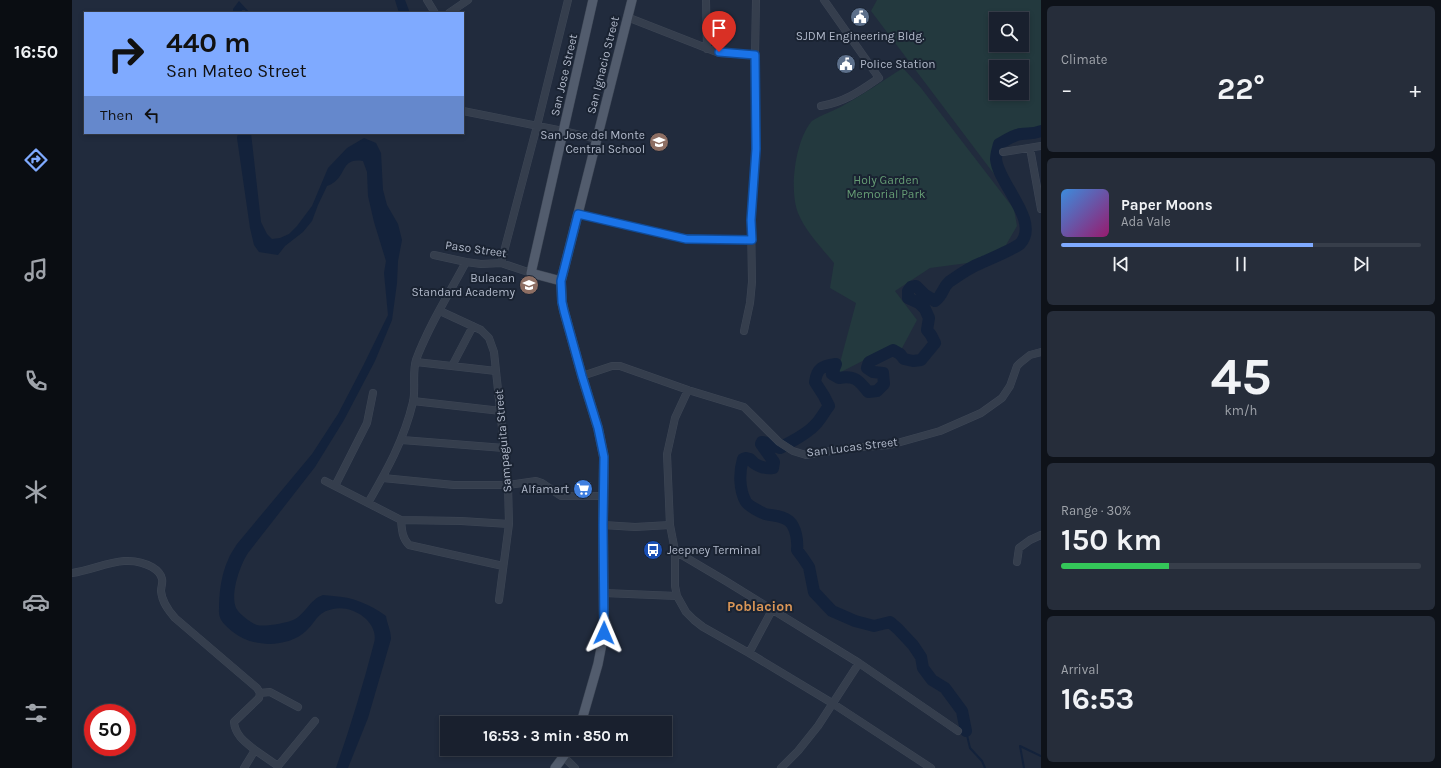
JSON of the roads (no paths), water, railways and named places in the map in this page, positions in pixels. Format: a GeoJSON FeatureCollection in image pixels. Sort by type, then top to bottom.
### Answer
{"type":"FeatureCollection","features":[{"type":"Feature","properties":{"kind":"main road","name":"San Jose Street"},"geometry":{"type":"LineString","coordinates":[[531,273],[593,0]]}},
{"type":"Feature","properties":{"kind":"main road","name":"San Ignacio Street"},"geometry":{"type":"LineString","coordinates":[[583,716],[598,664],[604,633],[604,457],[602,445],[562,302],[561,281],[632,0]]}},
{"type":"Feature","properties":{"kind":"main road","name":"Paso Street"},"geometry":{"type":"LineString","coordinates":[[531,273],[561,281]]}},
{"type":"Feature","properties":{"kind":"main road"},"geometry":{"type":"LineString","coordinates":[[555,768],[565,756]]}},
{"type":"Feature","properties":{"kind":"street"},"geometry":{"type":"LineString","coordinates":[[427,0],[434,12]]}},
{"type":"Feature","properties":{"kind":"street"},"geometry":{"type":"LineString","coordinates":[[501,263],[568,0]]}},
{"type":"Feature","properties":{"kind":"street"},"geometry":{"type":"LineString","coordinates":[[706,0],[707,48]]}},
{"type":"Feature","properties":{"kind":"street"},"geometry":{"type":"LineString","coordinates":[[744,331],[750,303],[751,289],[751,220],[756,149],[756,0]]}},
{"type":"Feature","properties":{"kind":"street"},"geometry":{"type":"LineString","coordinates":[[821,106],[844,100],[879,78],[824,0]]}},
{"type":"Feature","properties":{"kind":"street"},"geometry":{"type":"LineString","coordinates":[[449,12],[463,1]]}},
{"type":"Feature","properties":{"kind":"street"},"geometry":{"type":"LineString","coordinates":[[627,17],[719,52],[755,55]]}},
{"type":"Feature","properties":{"kind":"street"},"geometry":{"type":"LineString","coordinates":[[464,111],[597,139]]}},
{"type":"Feature","properties":{"kind":"street"},"geometry":{"type":"LineString","coordinates":[[1003,152],[1041,146]]}},
{"type":"Feature","properties":{"kind":"street"},"geometry":{"type":"LineString","coordinates":[[1030,148],[1041,209]]}},
{"type":"Feature","properties":{"kind":"street"},"geometry":{"type":"LineString","coordinates":[[578,214],[686,239],[752,240]]}},
{"type":"Feature","properties":{"kind":"street","name":"Paso Street"},"geometry":{"type":"LineString","coordinates":[[434,255],[482,264],[501,263],[531,273]]}},
{"type":"Feature","properties":{"kind":"street"},"geometry":{"type":"LineString","coordinates":[[368,503],[383,478],[402,440],[413,401],[416,362],[426,334],[466,262]]}},
{"type":"Feature","properties":{"kind":"street","name":"Sampaguita Street"},"geometry":{"type":"LineString","coordinates":[[440,311],[486,334],[492,344],[501,411],[508,485],[509,524],[499,600]]}},
{"type":"Feature","properties":{"kind":"street"},"geometry":{"type":"LineString","coordinates":[[452,366],[472,326]]}},
{"type":"Feature","properties":{"kind":"street","name":"San Lucas Street"},"geometry":{"type":"LineString","coordinates":[[582,376],[612,366],[620,366],[688,390],[744,407],[780,443],[792,451],[806,454],[849,448],[890,445],[940,431],[981,413],[1002,398],[1010,386],[1017,366],[1030,355],[1041,352]]}},
{"type":"Feature","properties":{"kind":"street"},"geometry":{"type":"LineString","coordinates":[[416,362],[496,371]]}},
{"type":"Feature","properties":{"kind":"street"},"geometry":{"type":"LineString","coordinates":[[688,390],[675,418],[667,454],[670,525],[675,551],[675,586],[677,596],[686,612],[703,627],[832,703],[931,768]]}},
{"type":"Feature","properties":{"kind":"street"},"geometry":{"type":"LineString","coordinates":[[335,486],[368,423],[373,393]]}},
{"type":"Feature","properties":{"kind":"street"},"geometry":{"type":"LineString","coordinates":[[413,401],[501,411]]}},
{"type":"Feature","properties":{"kind":"street"},"geometry":{"type":"LineString","coordinates":[[402,440],[504,448]]}},
{"type":"Feature","properties":{"kind":"street"},"geometry":{"type":"LineString","coordinates":[[383,478],[454,485],[508,485],[536,481],[542,483],[561,496],[604,496]]}},
{"type":"Feature","properties":{"kind":"street"},"geometry":{"type":"LineString","coordinates":[[325,481],[401,520],[461,521],[509,524]]}},
{"type":"Feature","properties":{"kind":"street"},"geometry":{"type":"LineString","coordinates":[[401,520],[402,534],[409,545],[503,566]]}},
{"type":"Feature","properties":{"kind":"street"},"geometry":{"type":"LineString","coordinates":[[603,525],[635,527],[670,525]]}},
{"type":"Feature","properties":{"kind":"street"},"geometry":{"type":"LineString","coordinates":[[1017,562],[1019,548],[1030,540],[1041,536]]}},
{"type":"Feature","properties":{"kind":"street"},"geometry":{"type":"LineString","coordinates":[[675,551],[859,663],[958,731]]}},
{"type":"Feature","properties":{"kind":"street"},"geometry":{"type":"LineString","coordinates":[[72,573],[112,562],[132,560],[144,563],[156,569],[162,578],[161,592],[167,609],[260,692],[259,698],[234,722],[234,729],[238,735],[255,750],[278,766],[315,721]]}},
{"type":"Feature","properties":{"kind":"street"},"geometry":{"type":"LineString","coordinates":[[604,593],[677,596]]}},
{"type":"Feature","properties":{"kind":"street"},"geometry":{"type":"LineString","coordinates":[[749,653],[772,610]]}},
{"type":"Feature","properties":{"kind":"street"},"geometry":{"type":"LineString","coordinates":[[781,768],[798,751],[818,726],[859,663]]}},
{"type":"Feature","properties":{"kind":"street"},"geometry":{"type":"LineString","coordinates":[[260,692],[270,692],[298,707]]}},
{"type":"Feature","properties":{"kind":"street"},"geometry":{"type":"LineString","coordinates":[[244,768],[255,750]]}},
{"type":"Feature","properties":{"kind":"street"},"geometry":{"type":"LineString","coordinates":[[569,756],[575,768]]}},
{"type":"Feature","properties":{"kind":"water"},"geometry":{"type":"Polygon","coordinates":[[[395,0],[405,0],[410,12],[399,12],[395,0]]]}},
{"type":"Feature","properties":{"kind":"water"},"geometry":{"type":"Polygon","coordinates":[[[239,1],[249,12],[242,10],[241,12],[233,12],[233,9],[239,1]]]}},
{"type":"Feature","properties":{"kind":"water"},"geometry":{"type":"Polygon","coordinates":[[[238,134],[251,134],[261,222],[267,234],[272,239],[280,238],[289,234],[297,226],[312,206],[328,168],[347,148],[364,138],[376,143],[381,153],[383,190],[387,205],[398,224],[402,240],[398,261],[397,283],[392,320],[375,361],[344,420],[315,467],[248,553],[239,572],[234,595],[236,608],[245,618],[257,625],[275,624],[293,620],[301,615],[318,597],[323,595],[354,600],[374,608],[386,616],[391,639],[368,718],[348,768],[336,768],[357,705],[374,643],[375,635],[369,622],[363,616],[348,609],[333,609],[323,612],[306,631],[290,641],[270,644],[260,643],[241,637],[225,625],[219,614],[219,598],[224,572],[232,552],[312,454],[338,414],[363,366],[388,315],[384,273],[386,261],[368,196],[367,172],[363,161],[350,162],[338,179],[334,183],[327,186],[312,221],[303,232],[285,246],[278,255],[259,252],[254,245],[250,228],[237,138],[238,134]]]}},
{"type":"Feature","properties":{"kind":"waterway"},"geometry":{"type":"LineString","coordinates":[[966,731],[962,711],[945,688],[932,680],[923,668],[921,657],[913,645],[898,629],[890,622],[874,626],[855,621],[832,611],[814,592],[809,567],[797,550],[795,530],[786,519],[765,514],[746,502],[740,481],[741,470],[743,459],[746,458],[760,466],[773,468],[774,462],[761,444],[762,442],[780,448],[799,438],[811,429],[819,420],[829,406],[815,382],[817,374],[821,368],[836,364],[832,374],[839,378],[849,377],[856,379],[868,392],[877,391],[884,384],[883,373],[873,372],[867,368],[869,362],[893,350],[900,354],[904,359],[913,361],[921,360],[935,343],[927,330],[929,318],[925,309],[919,303],[908,298],[908,291],[911,287],[916,286],[925,295],[935,301],[949,282],[973,267],[1020,244],[1025,235],[1025,225],[1017,202],[998,169],[996,159],[997,153],[999,144],[1010,138],[1041,131]]}},
{"type":"Feature","properties":{"kind":"waterway"},"geometry":{"type":"LineString","coordinates":[[966,731],[970,748],[982,761],[985,768]]}},
{"type":"Feature","properties":{"kind":"waterway"},"geometry":{"type":"LineString","coordinates":[[1024,768],[1020,746],[1041,756]]}},
{"type":"Feature","properties":{"kind":"place","name":"SJDM Engineering Bldg."},"geometry":{"type":"Point","coordinates":[860,17]}},
{"type":"Feature","properties":{"kind":"place","name":"Police Station"},"geometry":{"type":"Point","coordinates":[846,64]}},
{"type":"Feature","properties":{"kind":"place","name":"San Jose del Monte Central School"},"geometry":{"type":"Point","coordinates":[659,142]}},
{"type":"Feature","properties":{"kind":"place","name":"Bulacan Standard Academy"},"geometry":{"type":"Point","coordinates":[529,285]}},
{"type":"Feature","properties":{"kind":"place","name":"Alfamart"},"geometry":{"type":"Point","coordinates":[583,489]}},
{"type":"Feature","properties":{"kind":"place","name":"Jeepney Terminal"},"geometry":{"type":"Point","coordinates":[653,550]}},
{"type":"Feature","properties":{"kind":"district","name":"Poblacion"},"geometry":{"type":"Point","coordinates":[760,606]}},
{"type":"Feature","properties":{"kind":"park label","name":"Holy Garden Memorial Park"},"geometry":{"type":"Point","coordinates":[886,187]}}]}
